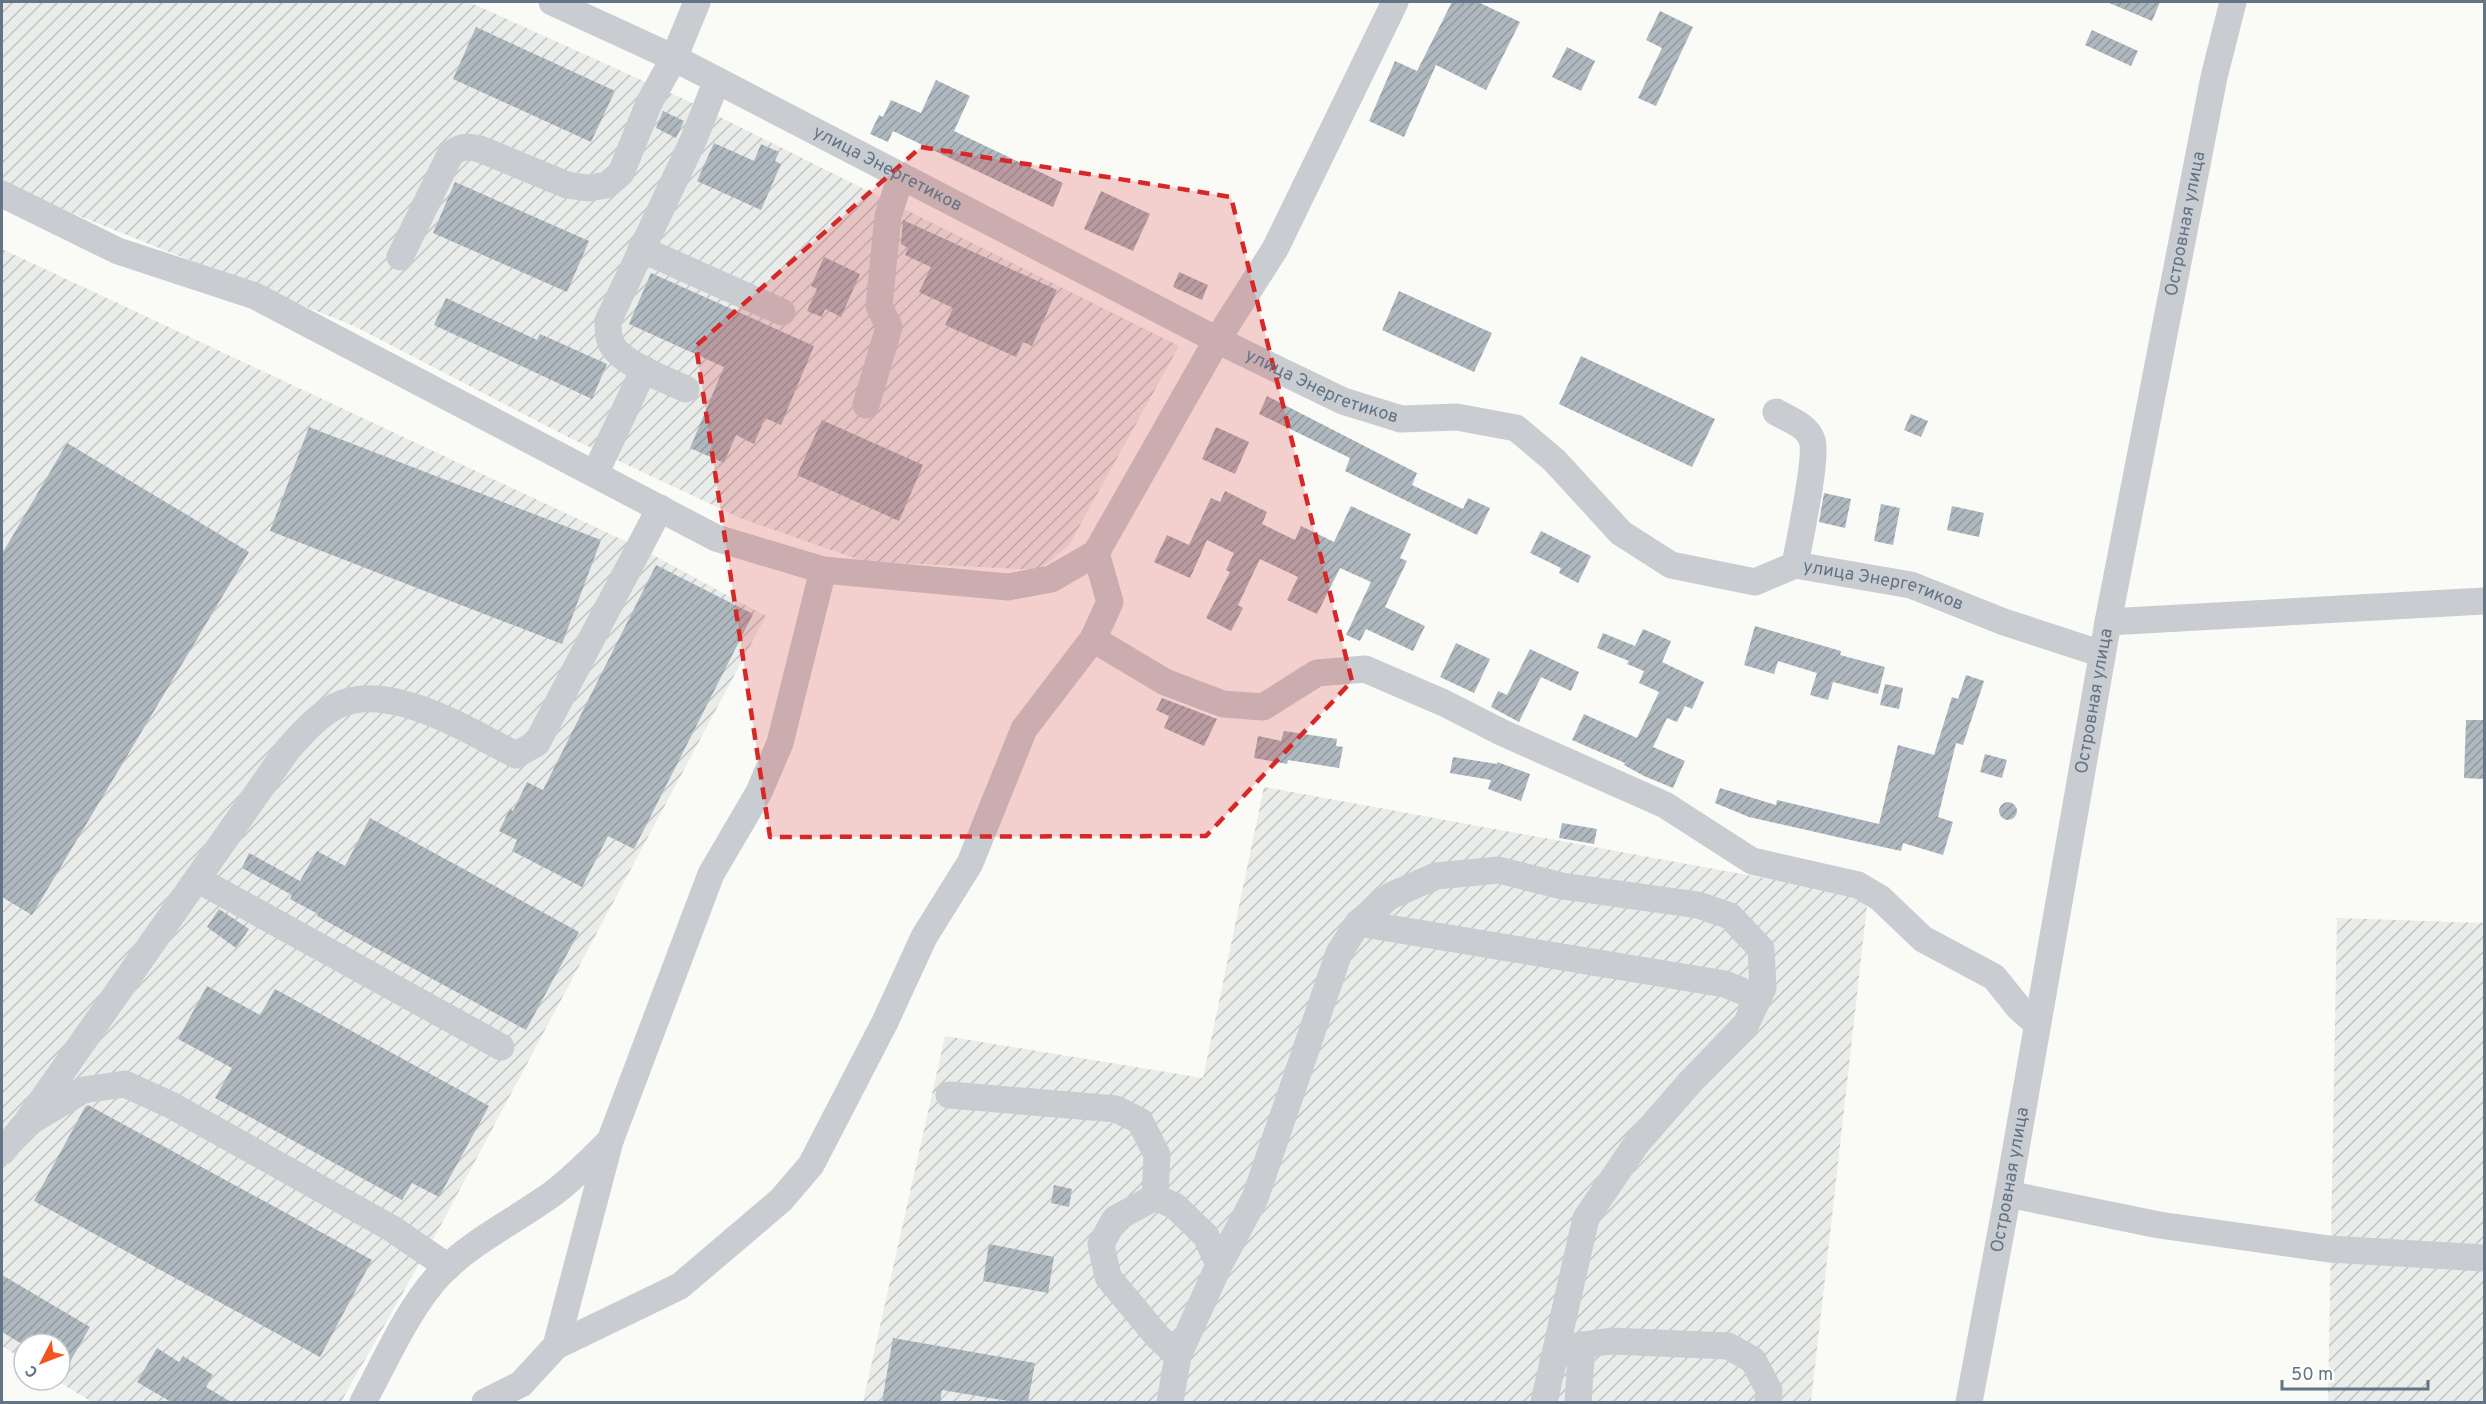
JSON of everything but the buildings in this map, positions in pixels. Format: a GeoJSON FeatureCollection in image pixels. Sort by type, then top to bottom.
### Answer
{"type":"FeatureCollection","features":[{"type":"Feature","properties":{"kind":"street","name":"улица Энергетиков"},"geometry":{"type":"LineString","coordinates":[[552,2],[674,58],[1217,340],[1343,401],[1401,419],[1457,417],[1516,428],[1554,460],[1621,533],[1671,566],[1755,582],[1795,565],[1911,585],[2004,622],[2102,654]]}},
{"type":"Feature","properties":{"kind":"street"},"geometry":{"type":"LineString","coordinates":[[400,256],[450,155],[458,148],[480,149],[567,185],[588,188],[607,185],[621,173],[649,103],[674,58],[697,2]]}},
{"type":"Feature","properties":{"kind":"street"},"geometry":{"type":"LineString","coordinates":[[2,194],[118,251],[255,296],[716,538],[823,570],[1008,587],[1051,579],[1096,554],[1217,340],[1275,249],[1395,2]]}},
{"type":"Feature","properties":{"kind":"street","name":"Островная улица"},"geometry":{"type":"LineString","coordinates":[[1969,1402],[2008,1194],[2108,622],[2211,89],[2221,42],[2233,2]]}},
{"type":"Feature","properties":{"kind":"street"},"geometry":{"type":"LineString","coordinates":[[687,389],[644,369],[617,352],[610,343],[608,321],[693,141],[717,80]]}},
{"type":"Feature","properties":{"kind":"street"},"geometry":{"type":"LineString","coordinates":[[866,405],[889,327],[879,306],[888,216],[901,176]]}},
{"type":"Feature","properties":{"kind":"street"},"geometry":{"type":"LineString","coordinates":[[641,249],[782,312]]}},
{"type":"Feature","properties":{"kind":"street"},"geometry":{"type":"LineString","coordinates":[[595,474],[644,369]]}},
{"type":"Feature","properties":{"kind":"street"},"geometry":{"type":"LineString","coordinates":[[1776,412],[1801,426],[1812,440],[1813,458],[1795,565]]}},
{"type":"Feature","properties":{"kind":"street"},"geometry":{"type":"LineString","coordinates":[[2,1152],[26,1123],[288,749],[315,721],[338,706],[366,699],[398,702],[428,710],[516,755],[537,743],[660,508]]}},
{"type":"Feature","properties":{"kind":"street"},"geometry":{"type":"LineString","coordinates":[[556,1346],[680,1286],[781,1200],[811,1165],[885,1022],[924,937],[970,863],[1024,729],[1093,639],[1110,602],[1096,554]]}},
{"type":"Feature","properties":{"kind":"street"},"geometry":{"type":"LineString","coordinates":[[485,1402],[519,1393],[556,1346],[610,1141],[711,874],[759,792],[780,743],[823,570]]}},
{"type":"Feature","properties":{"kind":"street"},"geometry":{"type":"LineString","coordinates":[[2108,622],[2484,601]]}},
{"type":"Feature","properties":{"kind":"street"},"geometry":{"type":"LineString","coordinates":[[1093,639],[1165,682],[1223,704],[1263,706],[1317,673],[1365,669],[1444,703],[1503,734],[1665,805],[1752,861],[1858,885],[1880,898],[1923,939],[1994,977],[2019,1008],[2037,1024]]}},
{"type":"Feature","properties":{"kind":"street"},"geometry":{"type":"LineString","coordinates":[[1170,1402],[1178,1356],[1219,1265],[1255,1198],[1340,953],[1358,923],[1390,896],[1436,876],[1499,870],[1562,886],[1698,904],[1730,916],[1761,949],[1763,988],[1746,1024],[1692,1080],[1637,1143],[1586,1218],[1544,1402]]}},
{"type":"Feature","properties":{"kind":"street"},"geometry":{"type":"LineString","coordinates":[[197,879],[501,1047]]}},
{"type":"Feature","properties":{"kind":"street"},"geometry":{"type":"LineString","coordinates":[[1358,923],[1725,984],[1759,998]]}},
{"type":"Feature","properties":{"kind":"street"},"geometry":{"type":"LineString","coordinates":[[26,1123],[83,1090],[125,1084],[171,1105],[391,1228],[448,1267]]}},
{"type":"Feature","properties":{"kind":"street"},"geometry":{"type":"LineString","coordinates":[[950,1095],[1116,1109],[1140,1121],[1157,1155],[1155,1197]]}},
{"type":"Feature","properties":{"kind":"street"},"geometry":{"type":"LineString","coordinates":[[363,1402],[421,1296],[448,1267],[505,1224],[552,1194],[610,1141]]}},
{"type":"Feature","properties":{"kind":"street"},"geometry":{"type":"LineString","coordinates":[[2008,1194],[2159,1225],[2329,1249],[2484,1258]]}},
{"type":"Feature","properties":{"kind":"street"},"geometry":{"type":"LineString","coordinates":[[1155,1197],[1175,1206],[1206,1236],[1219,1265]]}},
{"type":"Feature","properties":{"kind":"street"},"geometry":{"type":"LineString","coordinates":[[1155,1197],[1115,1219],[1101,1244],[1108,1277],[1157,1336],[1178,1356]]}},
{"type":"Feature","properties":{"kind":"street"},"geometry":{"type":"LineString","coordinates":[[1552,1360],[1570,1347],[1611,1341],[1728,1346],[1752,1360],[1769,1390],[1768,1402]]}},
{"type":"Feature","properties":{"kind":"street"},"geometry":{"type":"LineString","coordinates":[[1578,1402],[1582,1345]]}},
{"type":"Feature","properties":{"kind":"highlighted area"},"geometry":{"type":"Polygon","coordinates":[[[921,147],[1231,197],[1352,681],[1206,836],[770,837],[696,346],[921,147]]]}},
{"type":"Feature","properties":{"kind":"shaded area"},"geometry":{"type":"Polygon","coordinates":[[[2,2],[469,2],[688,101],[1179,346],[1069,545],[1039,570],[863,561],[740,518],[568,437],[354,326],[2,185],[2,2]]]}},
{"type":"Feature","properties":{"kind":"shaded area"},"geometry":{"type":"Polygon","coordinates":[[[2,249],[638,547],[766,616],[436,1234],[341,1402],[92,1402],[72,1390],[72,1332],[12,1332],[12,1352],[2,1346],[2,249]]]}},
{"type":"Feature","properties":{"kind":"shaded area"},"geometry":{"type":"Polygon","coordinates":[[[1264,787],[1868,897],[1811,1402],[863,1402],[945,1036],[1203,1078],[1264,787]]]}},
{"type":"Feature","properties":{"kind":"shaded area"},"geometry":{"type":"Polygon","coordinates":[[[2337,918],[2484,923],[2484,1402],[2328,1402],[2337,918]]]}}]}
